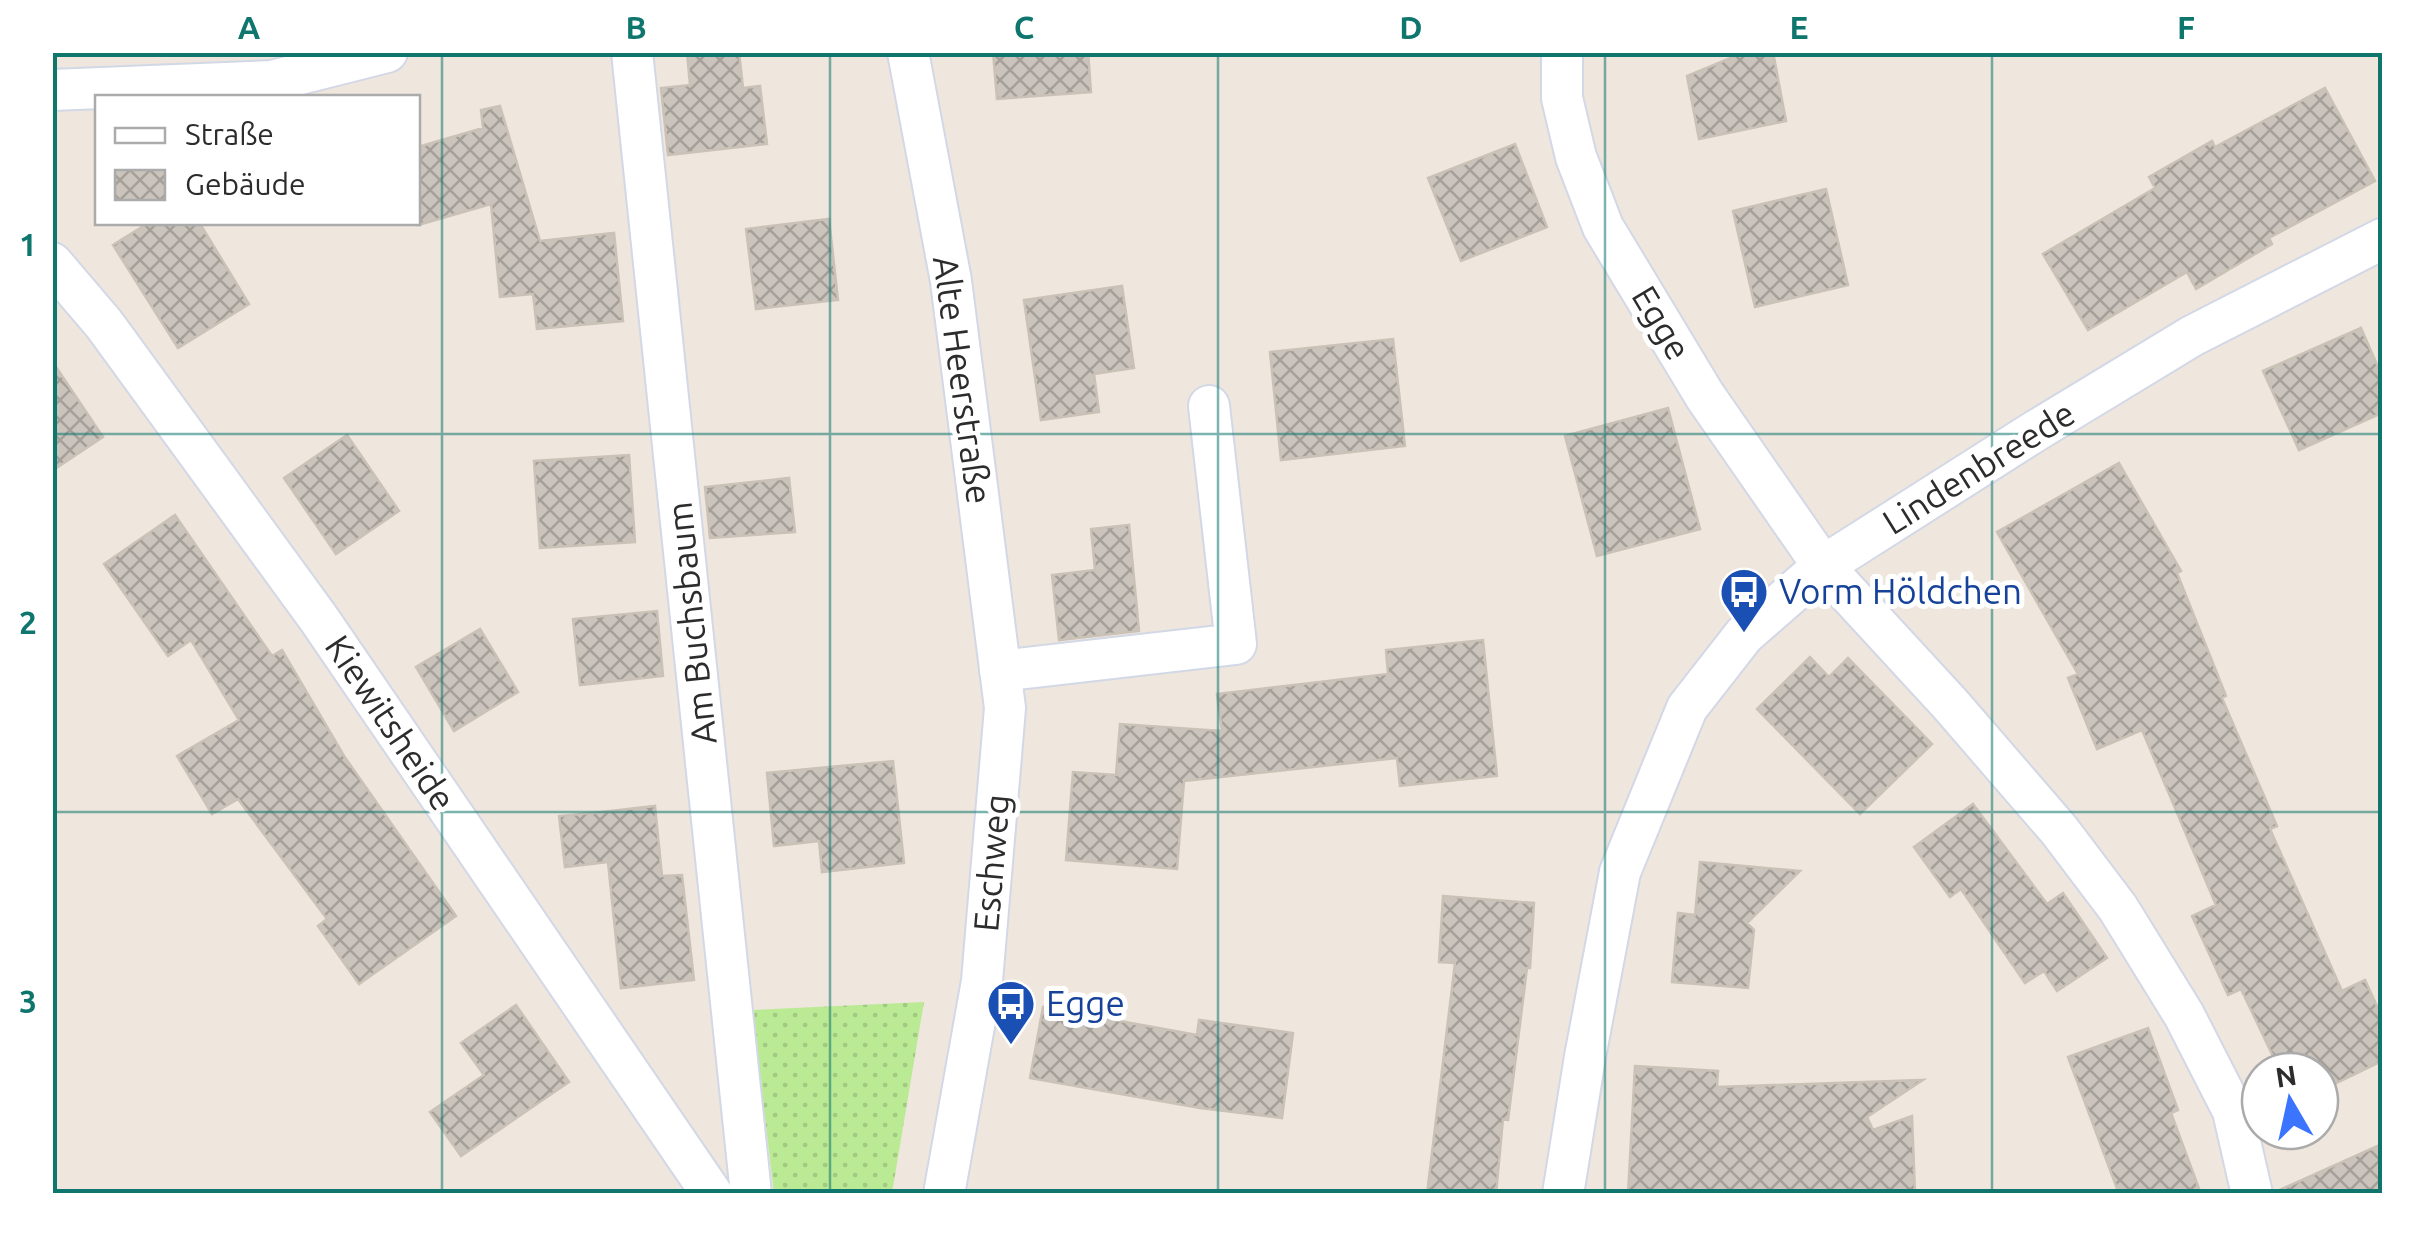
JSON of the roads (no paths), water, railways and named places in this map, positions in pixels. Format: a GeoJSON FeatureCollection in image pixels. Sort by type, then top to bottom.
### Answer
{"type":"FeatureCollection","features":[{"type":"Feature","properties":{"kind":"street"},"geometry":{"type":"LineString","coordinates":[[52,90],[387,52]]}},
{"type":"Feature","properties":{"kind":"street","name":"Am Buchsbaum"},"geometry":{"type":"LineString","coordinates":[[632,52],[752,1194]]}},
{"type":"Feature","properties":{"kind":"street","name":"Alte Heerstraße"},"geometry":{"type":"LineString","coordinates":[[908,52],[951,281],[1002,690]]}},
{"type":"Feature","properties":{"kind":"street","name":"Egge"},"geometry":{"type":"LineString","coordinates":[[1562,52],[1562,98],[1572,142],[1603,227],[1705,396],[1824,566]]}},
{"type":"Feature","properties":{"kind":"street","name":"Lindenbreede"},"geometry":{"type":"LineString","coordinates":[[1563,1194],[1620,872],[1688,708],[1744,635],[1824,566],[2037,430],[2192,336],[2382,239]]}},
{"type":"Feature","properties":{"kind":"street","name":"Kiewitsheide"},"geometry":{"type":"LineString","coordinates":[[52,263],[104,324],[318,618],[712,1194]]}},
{"type":"Feature","properties":{"kind":"street"},"geometry":{"type":"LineString","coordinates":[[1002,690],[1236,644],[1209,406]]}},
{"type":"Feature","properties":{"kind":"street"},"geometry":{"type":"LineString","coordinates":[[1824,566],[1999,760],[2118,908],[2184,1014],[2234,1111],[2252,1194]]}},
{"type":"Feature","properties":{"kind":"street","name":"Eschweg"},"geometry":{"type":"LineString","coordinates":[[944,1194],[982,981],[1002,690]]}},
{"type":"Feature","properties":{"kind":"place","name":"Vorm Höldchen"},"geometry":{"type":"Point","coordinates":[1744,634]}},
{"type":"Feature","properties":{"kind":"place","name":"Egge"},"geometry":{"type":"Point","coordinates":[1011,1046]}}]}
